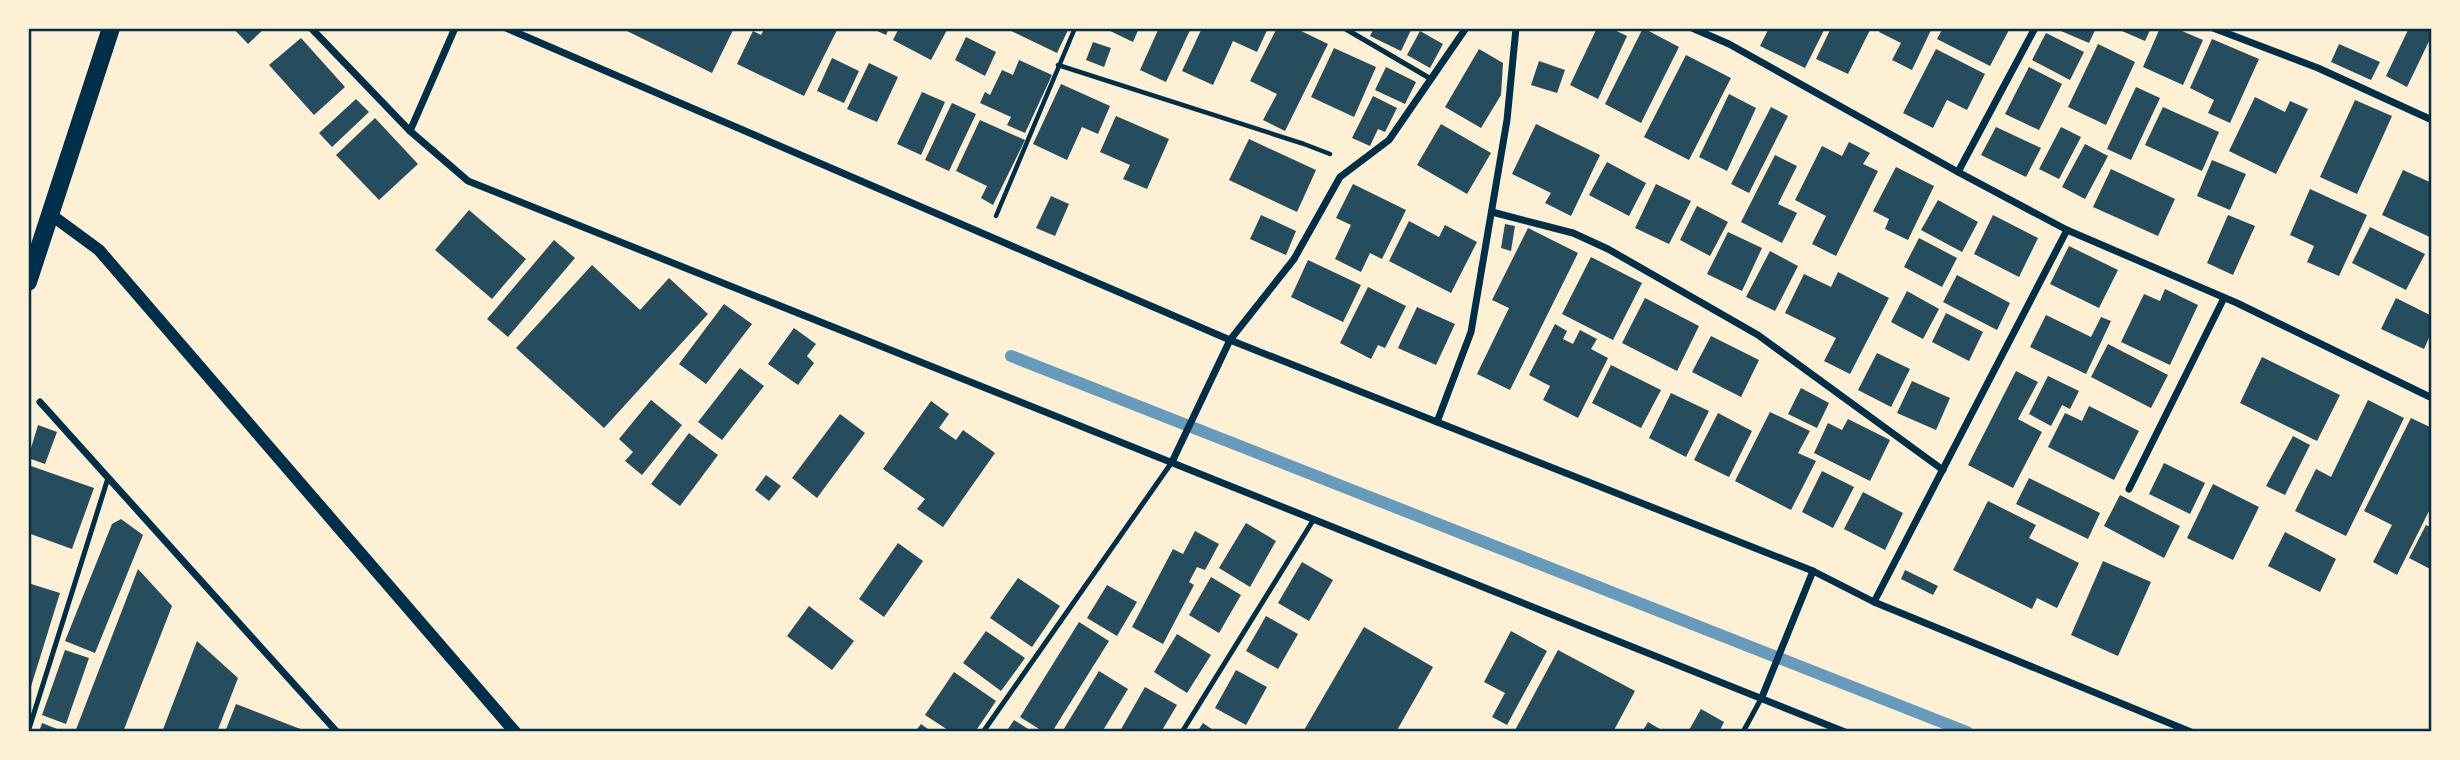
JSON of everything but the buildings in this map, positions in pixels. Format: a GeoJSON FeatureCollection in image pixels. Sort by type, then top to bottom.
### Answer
{"type":"FeatureCollection","features":[{"type":"Feature","properties":{"kind":"main road"},"geometry":{"type":"LineString","coordinates":[[28,282],[111,28]]}},
{"type":"Feature","properties":{"kind":"street"},"geometry":{"type":"LineString","coordinates":[[311,28],[410,131],[468,181],[1845,732]]}},
{"type":"Feature","properties":{"kind":"street"},"geometry":{"type":"LineString","coordinates":[[410,131],[455,28]]}},
{"type":"Feature","properties":{"kind":"street"},"geometry":{"type":"LineString","coordinates":[[506,28],[1230,341],[1813,571],[1874,601],[2191,732]]}},
{"type":"Feature","properties":{"kind":"street"},"geometry":{"type":"LineString","coordinates":[[1172,462],[1230,341],[1294,260],[1340,177],[1389,140],[1465,28]]}},
{"type":"Feature","properties":{"kind":"street"},"geometry":{"type":"LineString","coordinates":[[1437,422],[1471,332],[1507,120],[1516,28]]}},
{"type":"Feature","properties":{"kind":"street"},"geometry":{"type":"LineString","coordinates":[[1692,28],[1728,44],[2067,230],[2224,298],[2432,398]]}},
{"type":"Feature","properties":{"kind":"street"},"geometry":{"type":"LineString","coordinates":[[1958,172],[2035,28]]}},
{"type":"Feature","properties":{"kind":"street"},"geometry":{"type":"LineString","coordinates":[[2213,28],[2318,68],[2432,120]]}},
{"type":"Feature","properties":{"kind":"street"},"geometry":{"type":"LineString","coordinates":[[1493,212],[1573,233],[1608,249],[1758,335],[1943,470]]}},
{"type":"Feature","properties":{"kind":"street"},"geometry":{"type":"LineString","coordinates":[[50,214],[99,250],[514,732]]}},
{"type":"Feature","properties":{"kind":"street"},"geometry":{"type":"LineString","coordinates":[[1874,601],[2067,230]]}},
{"type":"Feature","properties":{"kind":"street"},"geometry":{"type":"LineString","coordinates":[[2129,489],[2224,298]]}},
{"type":"Feature","properties":{"kind":"street"},"geometry":{"type":"LineString","coordinates":[[40,402],[332,730]]}},
{"type":"Feature","properties":{"kind":"street"},"geometry":{"type":"LineString","coordinates":[[1762,697],[1813,571]]}},
{"type":"Feature","properties":{"kind":"lane"},"geometry":{"type":"LineString","coordinates":[[1344,28],[1431,79]]}},
{"type":"Feature","properties":{"kind":"lane"},"geometry":{"type":"LineString","coordinates":[[984,732],[1172,462]]}},
{"type":"Feature","properties":{"kind":"lane"},"geometry":{"type":"LineString","coordinates":[[28,732],[108,478]]}},
{"type":"Feature","properties":{"kind":"lane"},"geometry":{"type":"LineString","coordinates":[[1182,732],[1314,519]]}},
{"type":"Feature","properties":{"kind":"lane"},"geometry":{"type":"LineString","coordinates":[[1743,732],[1762,697]]}},
{"type":"Feature","properties":{"kind":"path"},"geometry":{"type":"LineString","coordinates":[[985,235],[1001,208],[1075,28]]}},
{"type":"Feature","properties":{"kind":"path"},"geometry":{"type":"LineString","coordinates":[[1058,65],[1304,144],[1357,165]]}},
{"type":"Feature","properties":{"kind":"waterway"},"geometry":{"type":"LineString","coordinates":[[1011,356],[1967,732]]}}]}
